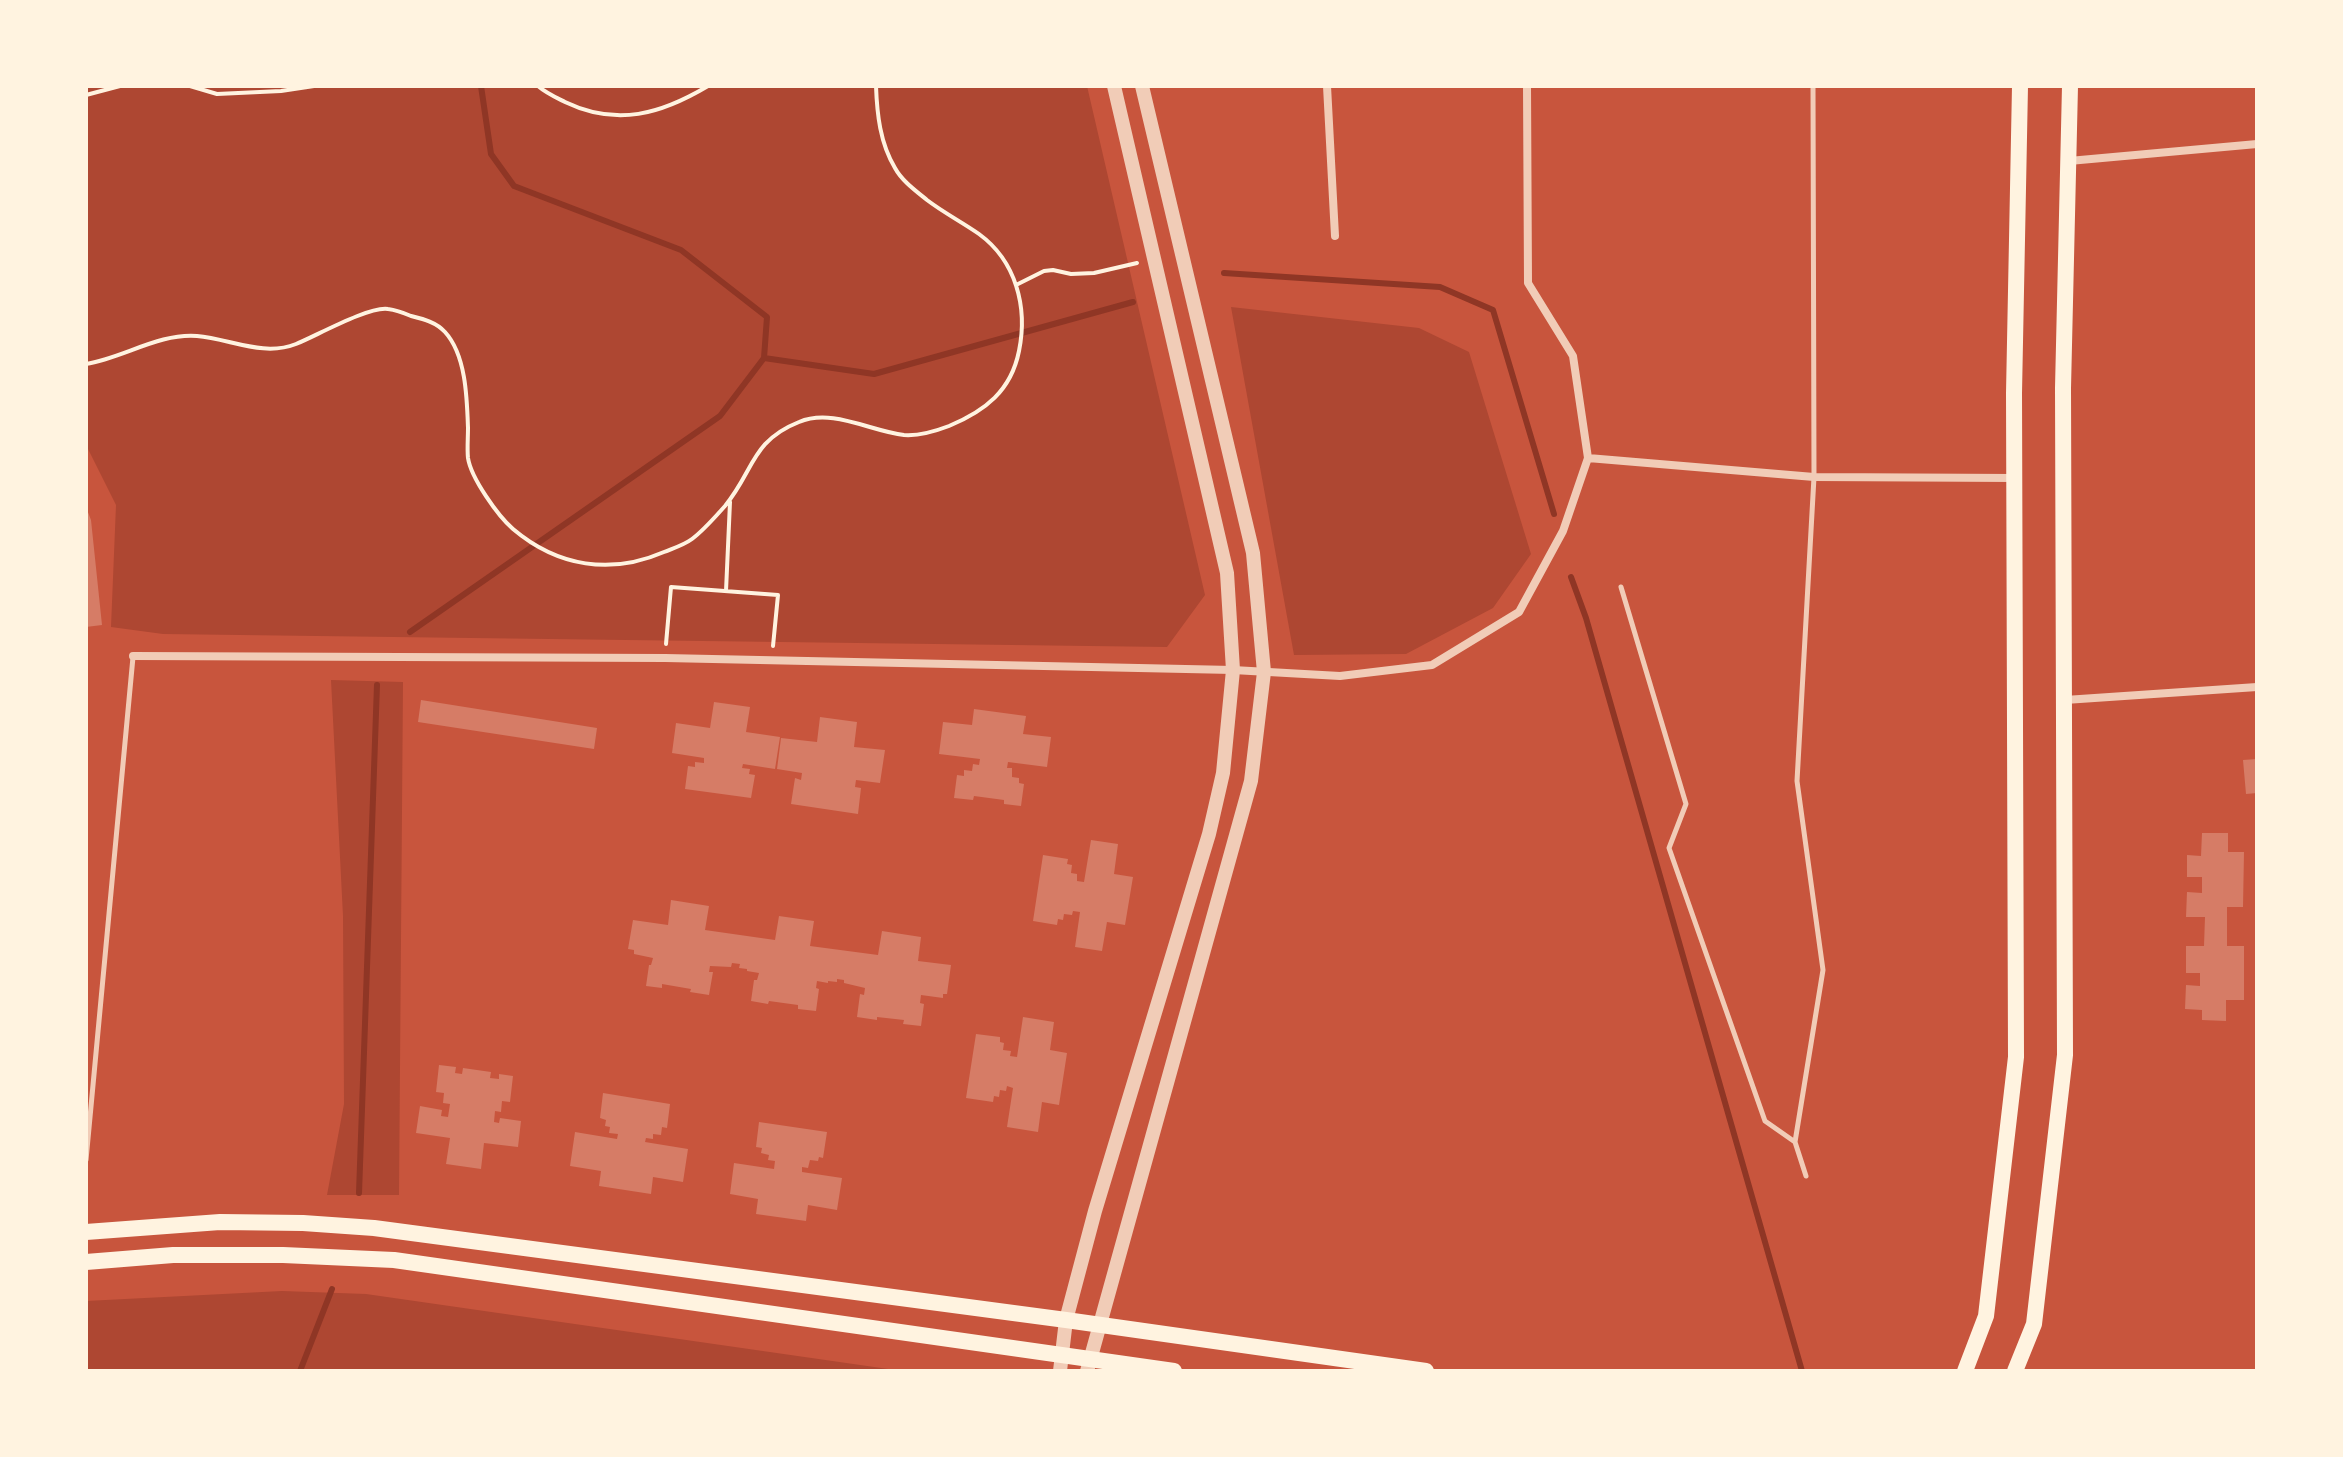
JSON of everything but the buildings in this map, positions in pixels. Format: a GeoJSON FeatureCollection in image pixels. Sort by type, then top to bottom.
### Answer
{"type":"FeatureCollection","features":[{"type":"Feature","properties":{"kind":"main road"},"geometry":{"type":"LineString","coordinates":[[1965,1371],[1986,1316],[2016,1057],[2014,478],[2020,86]]}},
{"type":"Feature","properties":{"kind":"main road"},"geometry":{"type":"LineString","coordinates":[[2015,1371],[2034,1324],[2065,1055],[2063,388],[2070,86]]}},
{"type":"Feature","properties":{"kind":"main road"},"geometry":{"type":"LineString","coordinates":[[86,1232],[220,1222],[374,1228],[1426,1371]]}},
{"type":"Feature","properties":{"kind":"main road"},"geometry":{"type":"LineString","coordinates":[[86,1262],[173,1255],[283,1255],[394,1260],[1062,1363],[1174,1371]]}},
{"type":"Feature","properties":{"kind":"street"},"geometry":{"type":"LineString","coordinates":[[1062,1363],[1066,1320],[1095,1211],[1209,834],[1223,773],[1233,670],[1227,573],[1114,86]]}},
{"type":"Feature","properties":{"kind":"street"},"geometry":{"type":"LineString","coordinates":[[1089,1365],[1251,781],[1264,672],[1253,553],[1142,86]]}},
{"type":"Feature","properties":{"kind":"street"},"geometry":{"type":"LineString","coordinates":[[1327,86],[1335,236]]}},
{"type":"Feature","properties":{"kind":"street"},"geometry":{"type":"LineString","coordinates":[[133,656],[665,658],[1233,670],[1340,676],[1432,665],[1519,612],[1563,531],[1588,458],[1573,356],[1528,283],[1527,86]]}},
{"type":"Feature","properties":{"kind":"street"},"geometry":{"type":"LineString","coordinates":[[2069,161],[2257,144]]}},
{"type":"Feature","properties":{"kind":"street"},"geometry":{"type":"LineString","coordinates":[[1588,458],[1814,477],[2014,478]]}},
{"type":"Feature","properties":{"kind":"street"},"geometry":{"type":"LineString","coordinates":[[2065,700],[2257,687]]}},
{"type":"Feature","properties":{"kind":"lane"},"geometry":{"type":"LineString","coordinates":[[1806,1176],[1795,1142],[1823,970],[1797,781],[1814,477],[1813,86]]}},
{"type":"Feature","properties":{"kind":"lane"},"geometry":{"type":"LineString","coordinates":[[1621,587],[1686,804],[1669,848],[1765,1121],[1795,1142]]}},
{"type":"Feature","properties":{"kind":"lane"},"geometry":{"type":"LineString","coordinates":[[86,1160],[133,656]]}},
{"type":"Feature","properties":{"kind":"path"},"geometry":{"type":"LineString","coordinates":[[86,95],[120,86]]}},
{"type":"Feature","properties":{"kind":"path"},"geometry":{"type":"LineString","coordinates":[[190,86],[217,94],[314,86]]}},
{"type":"Feature","properties":{"kind":"path"},"geometry":{"type":"LineString","coordinates":[[538,86],[575,106],[602,114],[620,115],[647,114],[683,101],[708,86]]}},
{"type":"Feature","properties":{"kind":"path"},"geometry":{"type":"LineString","coordinates":[[86,364],[106,361],[183,337],[213,338],[272,350],[292,346],[385,308],[431,322],[445,332],[456,350],[462,369],[468,460],[474,475],[512,529],[567,560],[587,564],[615,566],[655,556],[690,541],[730,499],[758,451],[779,430],[805,419],[829,417],[909,435],[938,430],[975,415],[997,396],[1011,375],[1019,351],[1021,308],[1016,285],[999,251],[913,189],[895,169],[877,115],[876,86]]}},
{"type":"Feature","properties":{"kind":"path"},"geometry":{"type":"LineString","coordinates":[[1016,285],[1044,271],[1094,273],[1155,259]]}},
{"type":"Feature","properties":{"kind":"path"},"geometry":{"type":"LineString","coordinates":[[726,591],[730,499]]}},
{"type":"Feature","properties":{"kind":"path"},"geometry":{"type":"LineString","coordinates":[[665,658],[671,587],[778,595],[771,661]]}},
{"type":"Feature","properties":{"kind":"shaded area"},"geometry":{"type":"Polygon","coordinates":[[[86,86],[1087,86],[1205,595],[1167,647],[163,634],[111,627],[116,505],[86,445],[86,86]]]}},
{"type":"Feature","properties":{"kind":"shaded area"},"geometry":{"type":"Polygon","coordinates":[[[1231,307],[1419,328],[1469,352],[1531,554],[1493,608],[1406,654],[1294,655],[1231,307]]]}},
{"type":"Feature","properties":{"kind":"shaded area"},"geometry":{"type":"Polygon","coordinates":[[[331,680],[403,682],[399,1195],[327,1195],[344,1104],[343,916],[331,680]]]}},
{"type":"Feature","properties":{"kind":"shaded area"},"geometry":{"type":"Polygon","coordinates":[[[282,1291],[366,1294],[902,1371],[86,1371],[86,1301],[282,1291]]]}},
{"type":"Feature","properties":{"kind":"waterway"},"geometry":{"type":"LineString","coordinates":[[410,632],[720,416],[764,358],[767,317],[681,250],[514,186],[491,154],[481,86]]}},
{"type":"Feature","properties":{"kind":"waterway"},"geometry":{"type":"LineString","coordinates":[[1224,273],[1440,287],[1493,310],[1554,514]]}},
{"type":"Feature","properties":{"kind":"waterway"},"geometry":{"type":"LineString","coordinates":[[764,358],[874,374],[1133,302]]}},
{"type":"Feature","properties":{"kind":"waterway"},"geometry":{"type":"LineString","coordinates":[[1571,577],[1586,618],[1802,1371]]}},
{"type":"Feature","properties":{"kind":"waterway"},"geometry":{"type":"LineString","coordinates":[[359,1193],[377,685]]}},
{"type":"Feature","properties":{"kind":"waterway"},"geometry":{"type":"LineString","coordinates":[[300,1371],[332,1289]]}}]}
